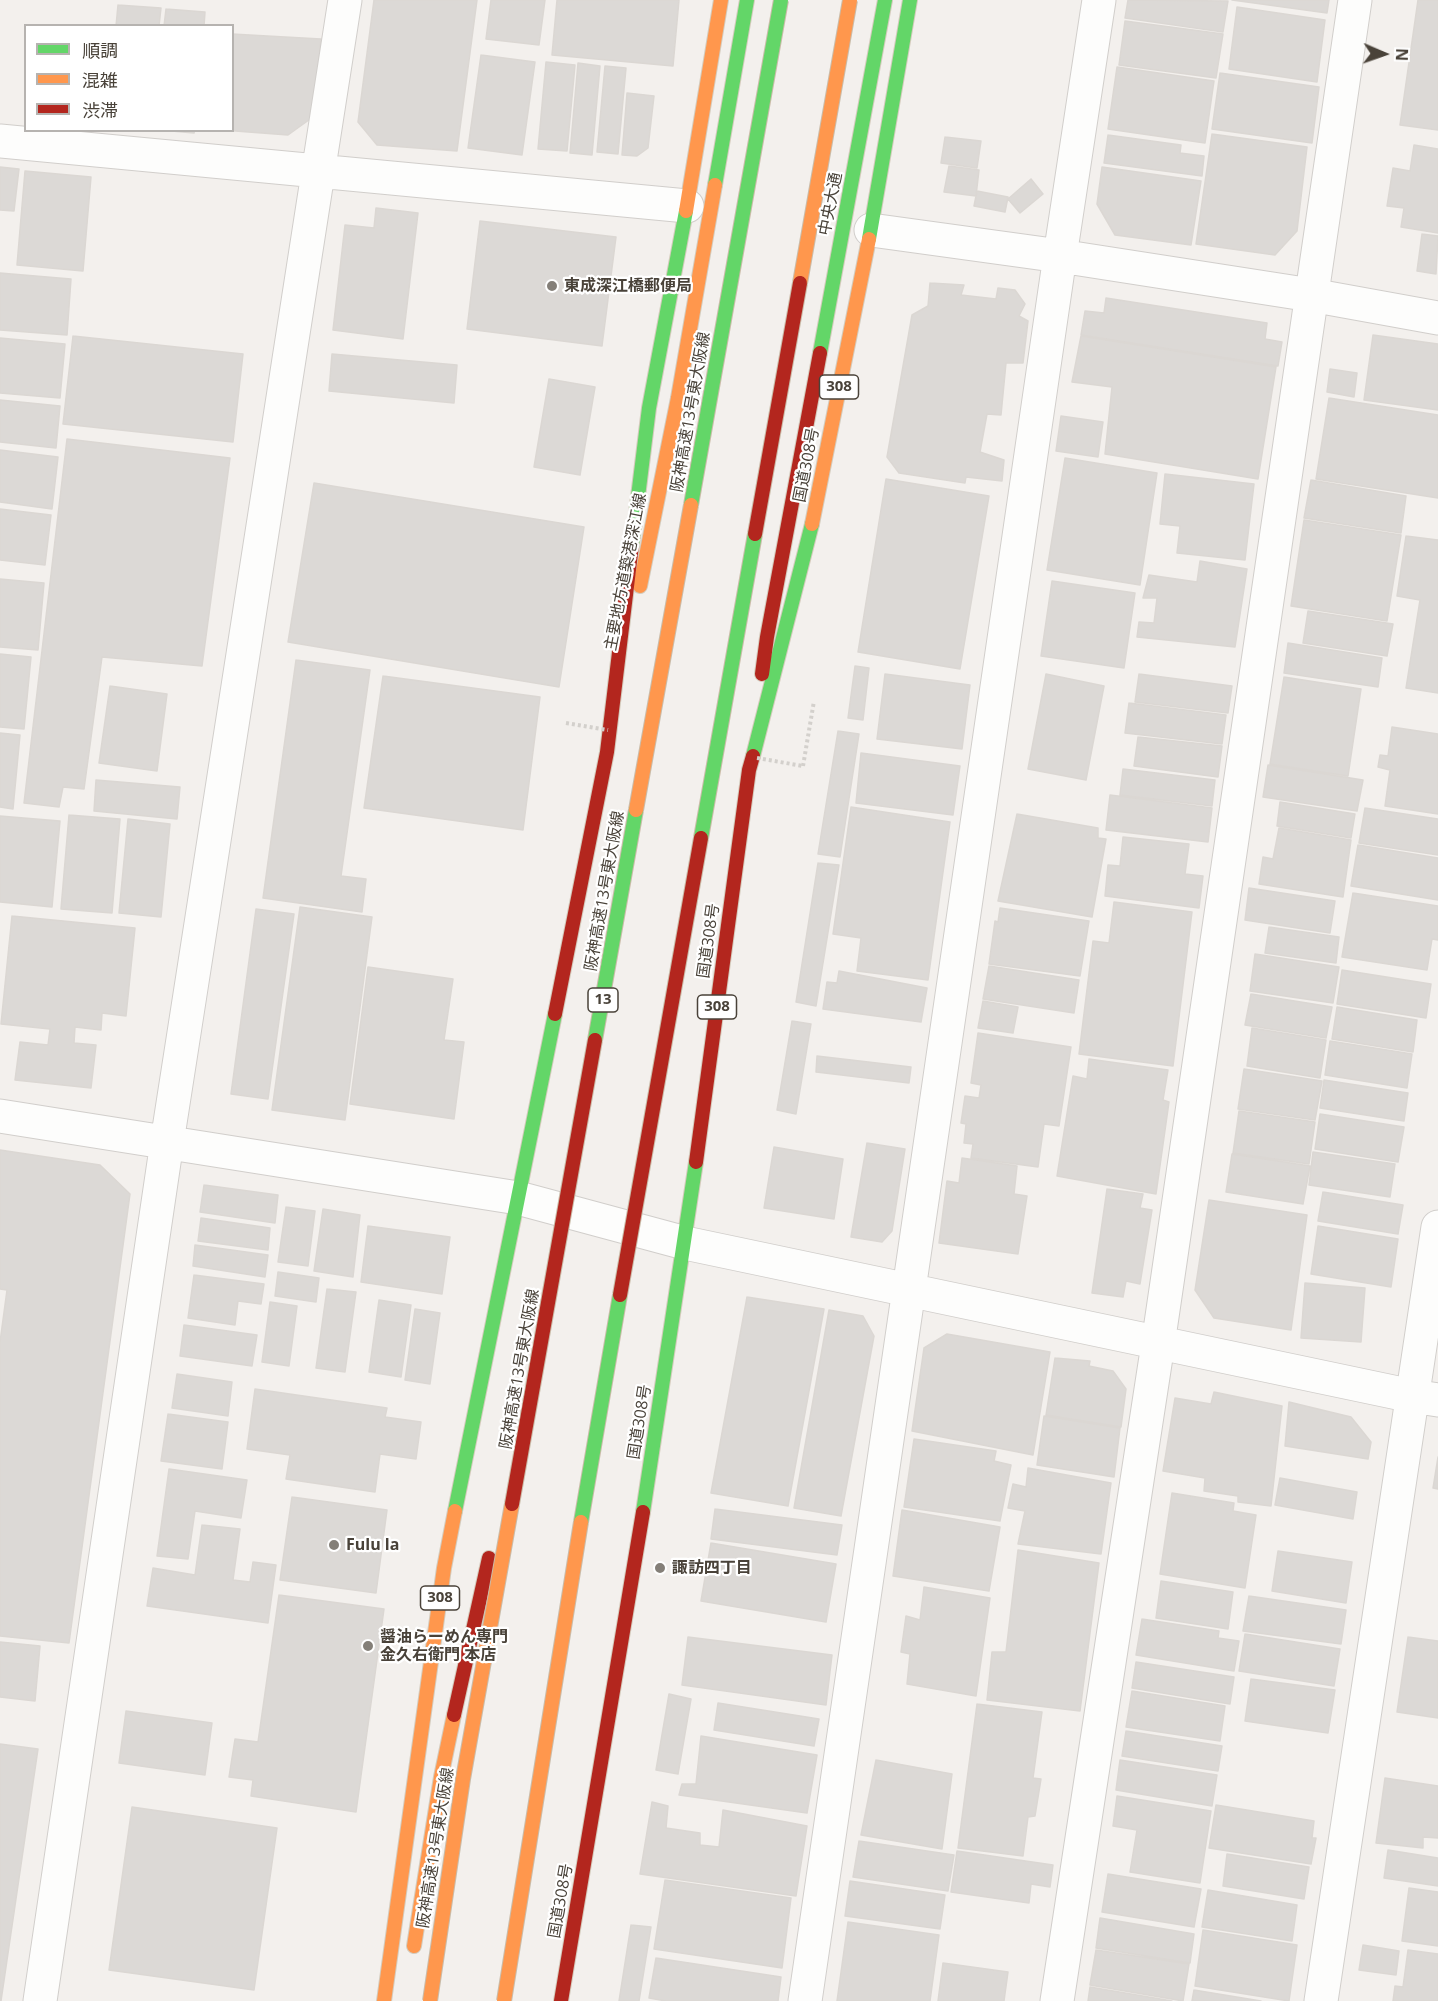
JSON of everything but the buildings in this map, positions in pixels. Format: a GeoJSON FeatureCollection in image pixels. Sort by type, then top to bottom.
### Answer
{"type":"FeatureCollection","features":[{"type":"Feature","properties":{"kind":"main road","name":"308"},"geometry":{"type":"LineString","coordinates":[[384,2001],[444,1568],[607,752],[649,408],[687,206],[721,0]]}},
{"type":"Feature","properties":{"kind":"main road","name":"主要地方道築港深江線"},"geometry":{"type":"LineString","coordinates":[[607,752],[678,398],[747,0]]}},
{"type":"Feature","properties":{"kind":"main road","name":"阪神高速13号東大阪線"},"geometry":{"type":"LineString","coordinates":[[430,2001],[463,1779],[781,0]]}},
{"type":"Feature","properties":{"kind":"main road"},"geometry":{"type":"LineString","coordinates":[[504,2001],[600,1407],[850,0]]}},
{"type":"Feature","properties":{"kind":"main road","name":"中央大通"},"geometry":{"type":"LineString","coordinates":[[749,770],[767,637],[885,0]]}},
{"type":"Feature","properties":{"kind":"main road","name":"国道308号"},"geometry":{"type":"LineString","coordinates":[[561,2001],[635,1566],[685,1244],[749,770],[810,534],[871,230],[910,0]]}},
{"type":"Feature","properties":{"kind":"main road"},"geometry":{"type":"LineString","coordinates":[[412,1954],[441,1777],[477,1607],[532,1398]]}},
{"type":"Feature","properties":{"kind":"street"},"geometry":{"type":"LineString","coordinates":[[40,2001],[167,1142],[345,0]]}},
{"type":"Feature","properties":{"kind":"street"},"geometry":{"type":"LineString","coordinates":[[805,2001],[1059,256],[1099,0]]}},
{"type":"Feature","properties":{"kind":"street"},"geometry":{"type":"LineString","coordinates":[[1057,2001],[1158,1344],[1355,0]]}},
{"type":"Feature","properties":{"kind":"street"},"geometry":{"type":"LineString","coordinates":[[0,141],[687,206]]}},
{"type":"Feature","properties":{"kind":"street"},"geometry":{"type":"LineString","coordinates":[[871,230],[1311,295],[1438,318]]}},
{"type":"Feature","properties":{"kind":"street"},"geometry":{"type":"LineString","coordinates":[[0,1116],[518,1198],[685,1244],[1425,1398]]}},
{"type":"Feature","properties":{"kind":"street"},"geometry":{"type":"LineString","coordinates":[[1321,2001],[1425,1398],[1438,1227]]}},
{"type":"Feature","properties":{"kind":"path"},"geometry":{"type":"LineString","coordinates":[[803,766],[815,693]]}},
{"type":"Feature","properties":{"kind":"traffic: fast"},"geometry":{"type":"LineString","coordinates":[[715,185],[747,0]]}},
{"type":"Feature","properties":{"kind":"traffic: fast"},"geometry":{"type":"LineString","coordinates":[[691,505],[781,0]]}},
{"type":"Feature","properties":{"kind":"traffic: fast"},"geometry":{"type":"LineString","coordinates":[[820,353],[885,0]]}},
{"type":"Feature","properties":{"kind":"traffic: fast"},"geometry":{"type":"LineString","coordinates":[[869,239],[910,0]]}},
{"type":"Feature","properties":{"kind":"traffic: fast"},"geometry":{"type":"LineString","coordinates":[[632,545],[649,408],[686,211]]}},
{"type":"Feature","properties":{"kind":"traffic: fast"},"geometry":{"type":"LineString","coordinates":[[753,756],[812,524]]}},
{"type":"Feature","properties":{"kind":"traffic: fast"},"geometry":{"type":"LineString","coordinates":[[701,838],[755,534]]}},
{"type":"Feature","properties":{"kind":"traffic: fast"},"geometry":{"type":"LineString","coordinates":[[595,1040],[636,810]]}},
{"type":"Feature","properties":{"kind":"traffic: fast"},"geometry":{"type":"LineString","coordinates":[[455,1511],[555,1014]]}},
{"type":"Feature","properties":{"kind":"traffic: fast"},"geometry":{"type":"LineString","coordinates":[[643,1512],[696,1162]]}},
{"type":"Feature","properties":{"kind":"traffic: fast"},"geometry":{"type":"LineString","coordinates":[[581,1522],[620,1295]]}},
{"type":"Feature","properties":{"kind":"traffic: slow"},"geometry":{"type":"LineString","coordinates":[[686,211],[721,0]]}},
{"type":"Feature","properties":{"kind":"traffic: slow"},"geometry":{"type":"LineString","coordinates":[[800,283],[850,0]]}},
{"type":"Feature","properties":{"kind":"traffic: slow"},"geometry":{"type":"LineString","coordinates":[[640,586],[678,398],[715,185]]}},
{"type":"Feature","properties":{"kind":"traffic: slow"},"geometry":{"type":"LineString","coordinates":[[812,524],[869,239]]}},
{"type":"Feature","properties":{"kind":"traffic: slow"},"geometry":{"type":"LineString","coordinates":[[636,810],[691,505]]}},
{"type":"Feature","properties":{"kind":"traffic: slow"},"geometry":{"type":"LineString","coordinates":[[430,2001],[463,1779],[512,1504]]}},
{"type":"Feature","properties":{"kind":"traffic: slow"},"geometry":{"type":"LineString","coordinates":[[384,2001],[444,1568],[455,1511]]}},
{"type":"Feature","properties":{"kind":"traffic: slow"},"geometry":{"type":"LineString","coordinates":[[504,2001],[581,1522]]}},
{"type":"Feature","properties":{"kind":"traffic: slow"},"geometry":{"type":"LineString","coordinates":[[414,1946],[441,1777],[454,1715]]}},
{"type":"Feature","properties":{"kind":"traffic: jam"},"geometry":{"type":"LineString","coordinates":[[755,534],[800,283]]}},
{"type":"Feature","properties":{"kind":"traffic: jam"},"geometry":{"type":"LineString","coordinates":[[762,674],[820,353]]}},
{"type":"Feature","properties":{"kind":"traffic: jam"},"geometry":{"type":"LineString","coordinates":[[555,1014],[607,752],[632,545]]}},
{"type":"Feature","properties":{"kind":"traffic: jam"},"geometry":{"type":"LineString","coordinates":[[696,1162],[749,770],[753,756]]}},
{"type":"Feature","properties":{"kind":"traffic: jam"},"geometry":{"type":"LineString","coordinates":[[620,1295],[701,838]]}},
{"type":"Feature","properties":{"kind":"traffic: jam"},"geometry":{"type":"LineString","coordinates":[[512,1504],[595,1040]]}},
{"type":"Feature","properties":{"kind":"traffic: jam"},"geometry":{"type":"LineString","coordinates":[[561,2001],[643,1512]]}},
{"type":"Feature","properties":{"kind":"traffic: jam"},"geometry":{"type":"LineString","coordinates":[[454,1715],[489,1558]]}},
{"type":"Feature","properties":{"kind":"place","name":"東成深江橋郵便局"},"geometry":{"type":"Point","coordinates":[552,286]}},
{"type":"Feature","properties":{"kind":"place","name":"Fulu la"},"geometry":{"type":"Point","coordinates":[334,1545]}},
{"type":"Feature","properties":{"kind":"place","name":"諏訪四丁目"},"geometry":{"type":"Point","coordinates":[660,1568]}},
{"type":"Feature","properties":{"kind":"place","name":"醤油らーめん専門 金久右衛門 本店"},"geometry":{"type":"Point","coordinates":[368,1646]}}]}
